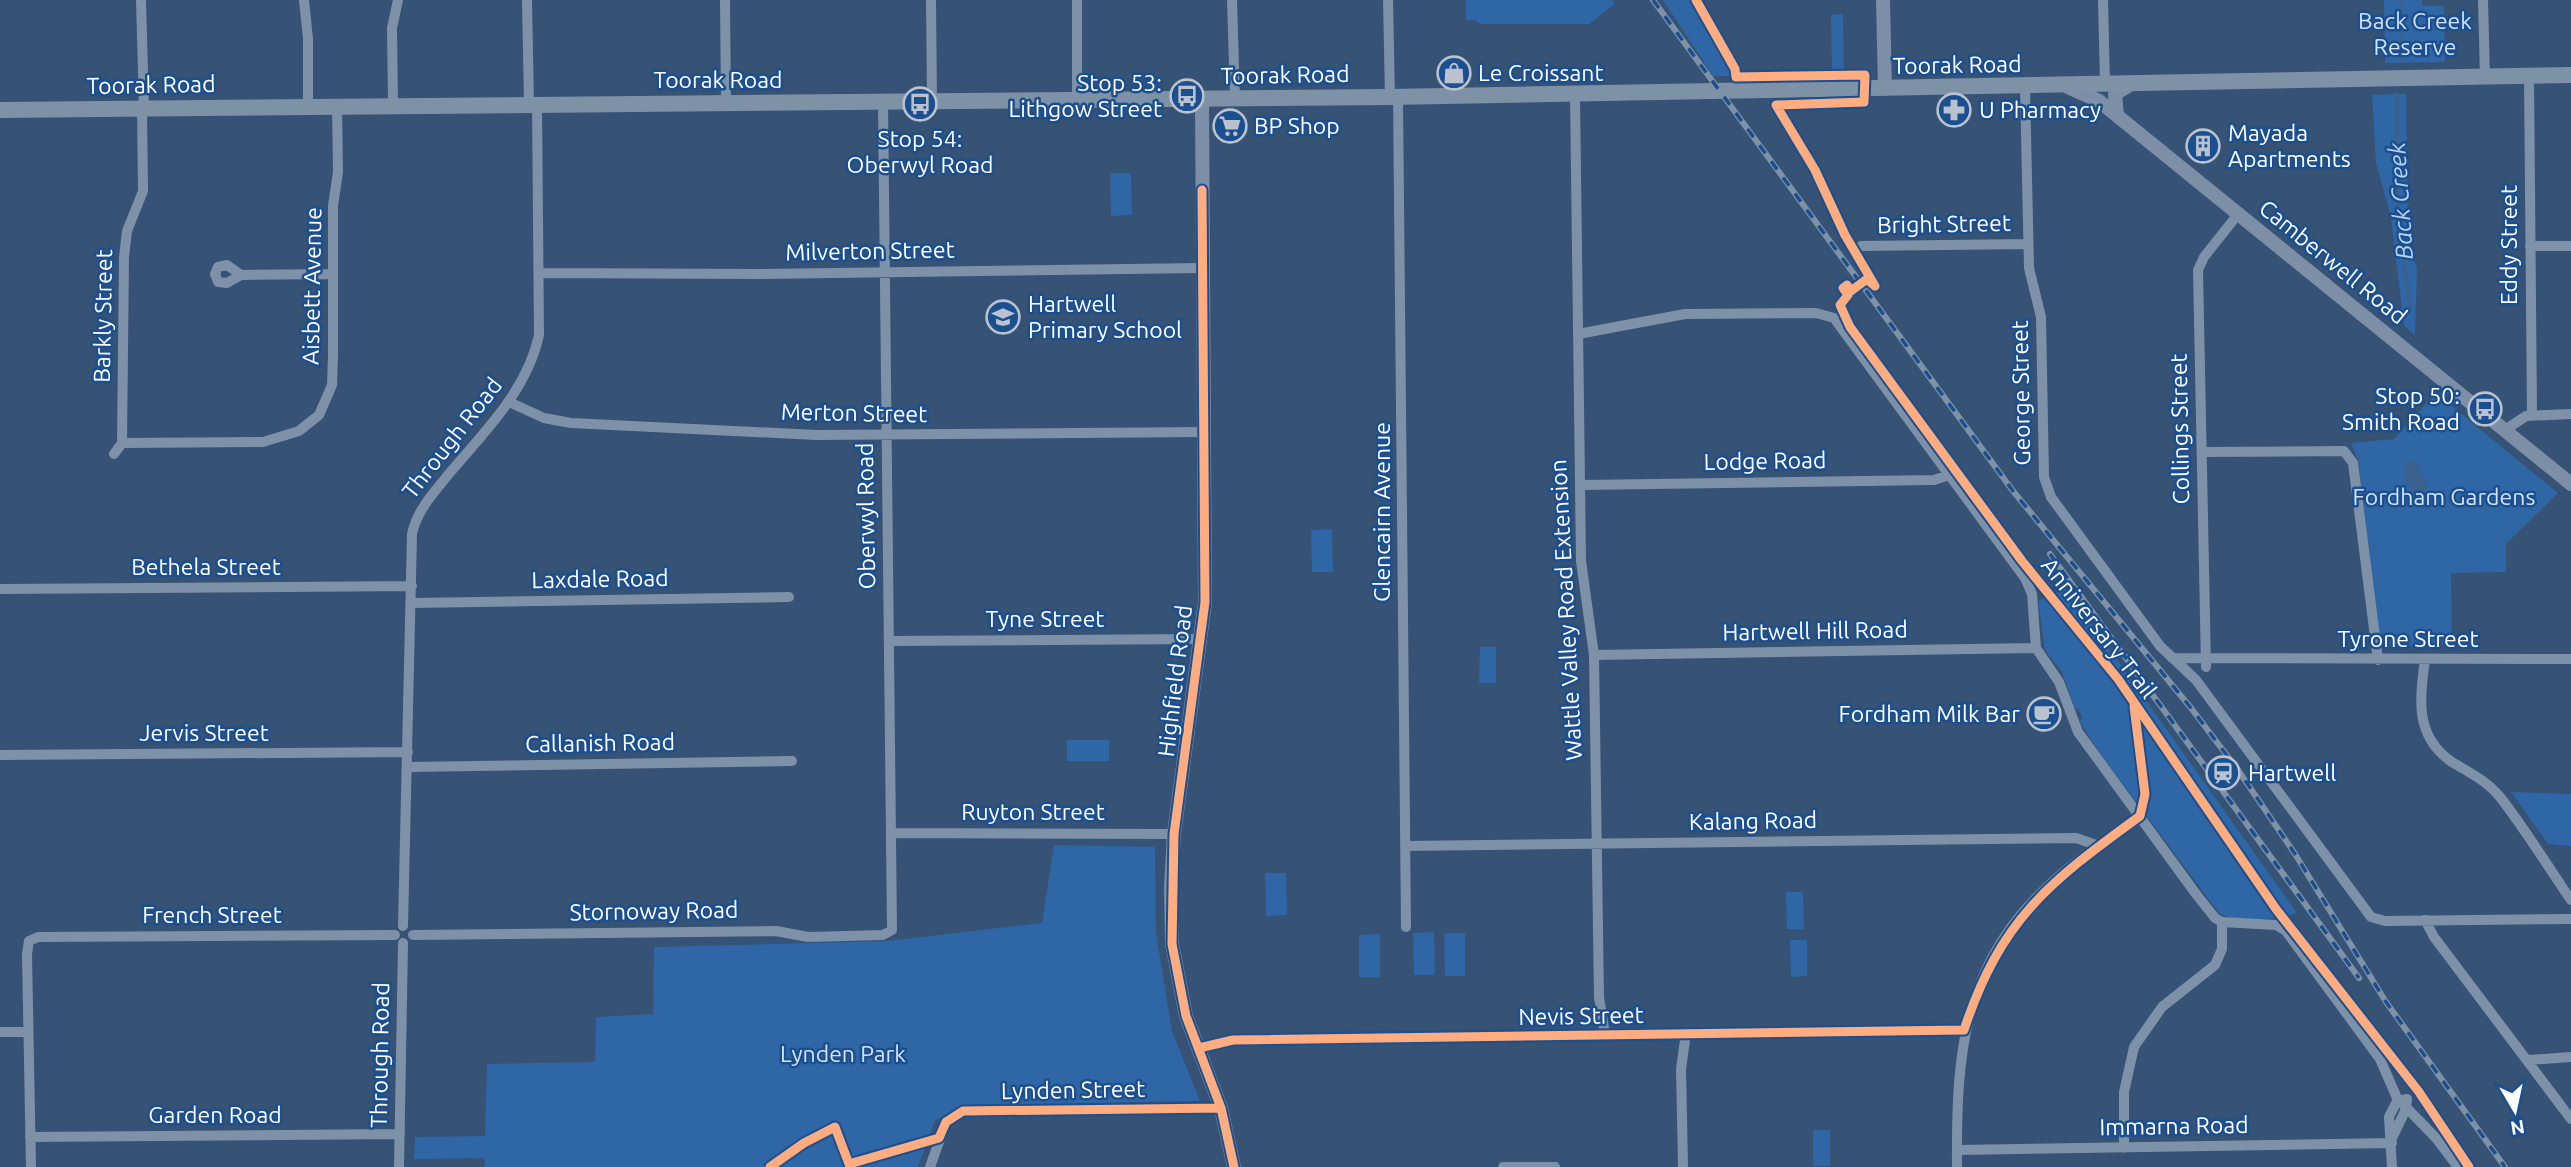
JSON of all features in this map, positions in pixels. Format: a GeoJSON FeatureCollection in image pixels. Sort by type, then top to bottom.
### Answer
{"type":"FeatureCollection","features":[{"type":"Feature","properties":{"kind":"highway","name":"Toorak Road"},"geometry":{"type":"LineString","coordinates":[[0,110],[1394,97],[2571,75]]}},
{"type":"Feature","properties":{"kind":"main road"},"geometry":{"type":"LineString","coordinates":[[1883,0],[1885,89]]}},
{"type":"Feature","properties":{"kind":"main road"},"geometry":{"type":"LineString","coordinates":[[2117,115],[2115,94],[2131,84]]}},
{"type":"Feature","properties":{"kind":"main road","name":"Camberwell Road"},"geometry":{"type":"LineString","coordinates":[[2062,86],[2090,94],[2117,115],[2571,484]]}},
{"type":"Feature","properties":{"kind":"main road","name":"Highfield Road"},"geometry":{"type":"LineString","coordinates":[[1202,99],[1205,602],[1174,834],[1172,944],[1186,1016],[1221,1108],[1234,1167]]}},
{"type":"Feature","properties":{"kind":"street","name":"Barkly Street"},"geometry":{"type":"LineString","coordinates":[[122,443],[124,257],[127,231],[143,191],[141,0]]}},
{"type":"Feature","properties":{"kind":"street"},"geometry":{"type":"LineString","coordinates":[[304,0],[308,39],[309,106]]}},
{"type":"Feature","properties":{"kind":"street"},"geometry":{"type":"LineString","coordinates":[[393,105],[392,28],[398,0]]}},
{"type":"Feature","properties":{"kind":"street","name":"Through Road"},"geometry":{"type":"LineString","coordinates":[[404,926],[415,520],[422,506],[509,402],[534,356],[539,335],[533,104],[527,0]]}},
{"type":"Feature","properties":{"kind":"street"},"geometry":{"type":"LineString","coordinates":[[725,0],[726,103]]}},
{"type":"Feature","properties":{"kind":"street"},"geometry":{"type":"LineString","coordinates":[[930,0],[932,101]]}},
{"type":"Feature","properties":{"kind":"street"},"geometry":{"type":"LineString","coordinates":[[1077,0],[1077,100]]}},
{"type":"Feature","properties":{"kind":"street"},"geometry":{"type":"LineString","coordinates":[[1232,0],[1235,99]]}},
{"type":"Feature","properties":{"kind":"street","name":"Glencairn Avenue"},"geometry":{"type":"LineString","coordinates":[[1388,0],[1394,97],[1406,927]]}},
{"type":"Feature","properties":{"kind":"street"},"geometry":{"type":"LineString","coordinates":[[2103,0],[2105,84]]}},
{"type":"Feature","properties":{"kind":"street"},"geometry":{"type":"LineString","coordinates":[[2483,0],[2485,77]]}},
{"type":"Feature","properties":{"kind":"street","name":"Eddy Street"},"geometry":{"type":"LineString","coordinates":[[2529,76],[2532,415]]}},
{"type":"Feature","properties":{"kind":"street","name":"George Street"},"geometry":{"type":"LineString","coordinates":[[2025,86],[2029,273],[2041,317],[2046,488],[2160,646],[2196,680],[2368,914],[2380,920],[2571,919]]}},
{"type":"Feature","properties":{"kind":"street","name":"Wattle Valley Road Extension"},"geometry":{"type":"LineString","coordinates":[[1575,94],[1581,570],[1594,655],[1599,1035]]}},
{"type":"Feature","properties":{"kind":"street","name":"Oberwyl Road"},"geometry":{"type":"LineString","coordinates":[[883,102],[892,930]]}},
{"type":"Feature","properties":{"kind":"street","name":"Aisbett Avenue"},"geometry":{"type":"LineString","coordinates":[[122,443],[263,442],[299,431],[319,415],[331,385],[337,106]]}},
{"type":"Feature","properties":{"kind":"street","name":"Collings Street"},"geometry":{"type":"LineString","coordinates":[[2206,662],[2199,266],[2238,214]]}},
{"type":"Feature","properties":{"kind":"street","name":"Bright Street"},"geometry":{"type":"LineString","coordinates":[[1861,246],[2028,244]]}},
{"type":"Feature","properties":{"kind":"street"},"geometry":{"type":"LineString","coordinates":[[2530,246],[2571,246]]}},
{"type":"Feature","properties":{"kind":"street","name":"Milverton Street"},"geometry":{"type":"LineString","coordinates":[[539,273],[761,274],[885,270],[1201,268]]}},
{"type":"Feature","properties":{"kind":"street"},"geometry":{"type":"LineString","coordinates":[[240,275],[333,274]]}},
{"type":"Feature","properties":{"kind":"street"},"geometry":{"type":"LineString","coordinates":[[1578,334],[1685,314],[1827,314],[1834,318],[2028,584],[2036,648],[2059,682],[2078,732],[2212,915],[2222,922],[2271,924],[2283,928],[2380,1059],[2404,1103],[2437,1138],[2458,1167]]}},
{"type":"Feature","properties":{"kind":"street","name":"Merton Street"},"geometry":{"type":"LineString","coordinates":[[509,402],[544,418],[571,423],[886,436],[1202,432]]}},
{"type":"Feature","properties":{"kind":"street"},"geometry":{"type":"LineString","coordinates":[[2505,430],[2520,418],[2532,415],[2571,414]]}},
{"type":"Feature","properties":{"kind":"street"},"geometry":{"type":"LineString","coordinates":[[114,454],[122,443]]}},
{"type":"Feature","properties":{"kind":"street"},"geometry":{"type":"LineString","coordinates":[[2202,453],[2344,451],[2349,454],[2353,463],[2378,660]]}},
{"type":"Feature","properties":{"kind":"street","name":"Lodge Road"},"geometry":{"type":"LineString","coordinates":[[1580,485],[1934,480],[1949,475]]}},
{"type":"Feature","properties":{"kind":"street","name":"Bethela Street"},"geometry":{"type":"LineString","coordinates":[[0,589],[412,586]]}},
{"type":"Feature","properties":{"kind":"street","name":"Laxdale Road"},"geometry":{"type":"LineString","coordinates":[[412,603],[789,597]]}},
{"type":"Feature","properties":{"kind":"street","name":"Tyne Street"},"geometry":{"type":"LineString","coordinates":[[889,641],[1202,639]]}},
{"type":"Feature","properties":{"kind":"street","name":"Hartwell Hill Road"},"geometry":{"type":"LineString","coordinates":[[1594,655],[2036,648]]}},
{"type":"Feature","properties":{"kind":"street","name":"Tyrone Street"},"geometry":{"type":"LineString","coordinates":[[2172,658],[2206,662],[2571,659]]}},
{"type":"Feature","properties":{"kind":"street"},"geometry":{"type":"LineString","coordinates":[[2425,660],[2419,708],[2430,740],[2451,761],[2476,775],[2500,797],[2571,901]]}},
{"type":"Feature","properties":{"kind":"street"},"geometry":{"type":"LineString","coordinates":[[2196,680],[2206,662]]}},
{"type":"Feature","properties":{"kind":"street","name":"Jervis Street"},"geometry":{"type":"LineString","coordinates":[[0,755],[408,752]]}},
{"type":"Feature","properties":{"kind":"street","name":"Callanish Road"},"geometry":{"type":"LineString","coordinates":[[408,766],[792,761]]}},
{"type":"Feature","properties":{"kind":"street"},"geometry":{"type":"LineString","coordinates":[[1957,1167],[1958,1076],[1964,1030],[1989,965],[2012,926],[2044,890],[2140,816]]}},
{"type":"Feature","properties":{"kind":"street","name":"Ruyton Street"},"geometry":{"type":"LineString","coordinates":[[891,833],[1174,834]]}},
{"type":"Feature","properties":{"kind":"street","name":"Kalang Road"},"geometry":{"type":"LineString","coordinates":[[1405,846],[2076,838],[2099,846]]}},
{"type":"Feature","properties":{"kind":"street"},"geometry":{"type":"LineString","coordinates":[[2430,920],[2444,946],[2571,1119]]}},
{"type":"Feature","properties":{"kind":"street"},"geometry":{"type":"LineString","coordinates":[[2124,1148],[2124,1092],[2134,1047],[2162,1007],[2215,965],[2222,949],[2222,922]]}},
{"type":"Feature","properties":{"kind":"street"},"geometry":{"type":"LineString","coordinates":[[404,926],[409,927],[413,935],[411,940],[399,939],[404,926]]}},
{"type":"Feature","properties":{"kind":"street","name":"Stornoway Road"},"geometry":{"type":"LineString","coordinates":[[413,935],[776,930],[808,937],[883,935],[892,930]]}},
{"type":"Feature","properties":{"kind":"street","name":"French Street"},"geometry":{"type":"LineString","coordinates":[[28,1032],[29,941],[68,937],[399,939]]}},
{"type":"Feature","properties":{"kind":"street","name":"Through Road"},"geometry":{"type":"LineString","coordinates":[[399,939],[399,1167]]}},
{"type":"Feature","properties":{"kind":"street","name":"Nevis Street"},"geometry":{"type":"LineString","coordinates":[[1199,1048],[1233,1040],[1964,1030]]}},
{"type":"Feature","properties":{"kind":"street"},"geometry":{"type":"LineString","coordinates":[[0,1032],[28,1032],[31,1167]]}},
{"type":"Feature","properties":{"kind":"street"},"geometry":{"type":"LineString","coordinates":[[1680,1034],[1683,1167]]}},
{"type":"Feature","properties":{"kind":"street"},"geometry":{"type":"LineString","coordinates":[[2528,1060],[2571,1057]]}},
{"type":"Feature","properties":{"kind":"street"},"geometry":{"type":"LineString","coordinates":[[2392,1167],[2392,1141],[2404,1103]]}},
{"type":"Feature","properties":{"kind":"street","name":"Lynden Street"},"geometry":{"type":"LineString","coordinates":[[930,1167],[946,1122],[963,1111],[1221,1108]]}},
{"type":"Feature","properties":{"kind":"street","name":"Garden Road"},"geometry":{"type":"LineString","coordinates":[[30,1137],[400,1135]]}},
{"type":"Feature","properties":{"kind":"street","name":"Immarna Road"},"geometry":{"type":"LineString","coordinates":[[1957,1150],[2392,1141]]}},
{"type":"Feature","properties":{"kind":"street"},"geometry":{"type":"LineString","coordinates":[[1503,1167],[1555,1167]]}},
{"type":"Feature","properties":{"kind":"green space"},"geometry":{"type":"Polygon","coordinates":[[[1466,0],[1612,0],[1615,4],[1589,24],[1480,24],[1475,20],[1466,20],[1466,0]]]}},
{"type":"Feature","properties":{"kind":"green space"},"geometry":{"type":"Polygon","coordinates":[[[1663,0],[1700,0],[1738,66],[1739,76],[1713,76],[1663,0]]]}},
{"type":"Feature","properties":{"kind":"green space","name":"Back Creek Reserve"},"geometry":{"type":"Polygon","coordinates":[[[2384,0],[2422,0],[2422,6],[2444,6],[2445,62],[2385,63],[2384,0]]]}},
{"type":"Feature","properties":{"kind":"green space"},"geometry":{"type":"Polygon","coordinates":[[[1843,14],[1844,74],[1832,74],[1831,15],[1843,14]]]}},
{"type":"Feature","properties":{"kind":"green space"},"geometry":{"type":"Polygon","coordinates":[[[2406,94],[2408,247],[2417,268],[2415,335],[2404,326],[2391,217],[2376,163],[2372,95],[2406,94]]]}},
{"type":"Feature","properties":{"kind":"green space"},"geometry":{"type":"Polygon","coordinates":[[[1110,173],[1131,173],[1132,215],[1111,216],[1110,173]]]}},
{"type":"Feature","properties":{"kind":"green space","name":"Fordham Gardens"},"geometry":{"type":"Polygon","coordinates":[[[2436,393],[2558,493],[2506,544],[2506,572],[2451,573],[2452,645],[2381,646],[2358,460],[2351,443],[2394,439],[2436,393]]]}},
{"type":"Feature","properties":{"kind":"green space"},"geometry":{"type":"Polygon","coordinates":[[[1332,529],[1333,572],[1312,572],[1311,530],[1332,529]]]}},
{"type":"Feature","properties":{"kind":"green space"},"geometry":{"type":"Polygon","coordinates":[[[2066,588],[2297,913],[2247,920],[2219,913],[2101,755],[2080,722],[2082,717],[2078,709],[2074,708],[2062,672],[2045,650],[2038,601],[2066,588]]]}},
{"type":"Feature","properties":{"kind":"green space"},"geometry":{"type":"Polygon","coordinates":[[[1480,647],[1496,647],[1496,683],[1479,683],[1480,647]]]}},
{"type":"Feature","properties":{"kind":"green space"},"geometry":{"type":"Polygon","coordinates":[[[1067,740],[1109,740],[1109,761],[1067,761],[1067,740]]]}},
{"type":"Feature","properties":{"kind":"green space"},"geometry":{"type":"Polygon","coordinates":[[[2511,792],[2571,794],[2571,846],[2548,844],[2511,792]]]}},
{"type":"Feature","properties":{"kind":"green space","name":"Lynden Park"},"geometry":{"type":"Polygon","coordinates":[[[1054,845],[1155,847],[1156,933],[1172,1031],[1200,1101],[961,1106],[935,1121],[918,1167],[485,1167],[484,1158],[414,1159],[415,1137],[485,1136],[487,1064],[595,1062],[596,1017],[653,1014],[654,947],[887,941],[1042,923],[1054,845]]]}},
{"type":"Feature","properties":{"kind":"green space"},"geometry":{"type":"Polygon","coordinates":[[[1265,873],[1286,873],[1287,915],[1266,916],[1265,873]]]}},
{"type":"Feature","properties":{"kind":"green space"},"geometry":{"type":"Polygon","coordinates":[[[1786,892],[1803,892],[1804,929],[1787,929],[1786,892]]]}},
{"type":"Feature","properties":{"kind":"green space"},"geometry":{"type":"Polygon","coordinates":[[[1434,932],[1435,975],[1414,975],[1413,933],[1434,932]]]}},
{"type":"Feature","properties":{"kind":"green space"},"geometry":{"type":"Polygon","coordinates":[[[1444,933],[1465,933],[1465,976],[1445,976],[1444,933]]]}},
{"type":"Feature","properties":{"kind":"green space"},"geometry":{"type":"Polygon","coordinates":[[[1380,934],[1380,977],[1359,977],[1359,935],[1380,934]]]}},
{"type":"Feature","properties":{"kind":"green space"},"geometry":{"type":"Polygon","coordinates":[[[1790,940],[1807,940],[1807,976],[1791,977],[1790,940]]]}},
{"type":"Feature","properties":{"kind":"green space"},"geometry":{"type":"Polygon","coordinates":[[[1813,1130],[1830,1130],[1830,1166],[1813,1166],[1813,1130]]]}},
{"type":"Feature","properties":{"kind":"shaded area"},"geometry":{"type":"Polygon","coordinates":[[[2409,460],[2417,462],[2420,469],[2417,476],[2424,476],[2428,481],[2427,490],[2415,494],[2407,485],[2405,466],[2409,460]]]}},
{"type":"Feature","properties":{"kind":"waterway","name":"Back Creek"},"geometry":{"type":"LineString","coordinates":[[2401,0],[2401,60]]}},
{"type":"Feature","properties":{"kind":"waterway","name":"Back Creek"},"geometry":{"type":"LineString","coordinates":[[2397,94],[2397,200],[2410,308]]}},
{"type":"Feature","properties":{"kind":"tram line"},"geometry":{"type":"LineString","coordinates":[[0,112],[1398,100],[2064,89],[2096,102],[2571,488]]}},
{"type":"Feature","properties":{"kind":"railway"},"geometry":{"type":"LineString","coordinates":[[1653,0],[2013,491],[2191,708],[2238,770],[2295,854],[2386,1002],[2505,1167]]}},
{"type":"Feature","properties":{"kind":"railway"},"geometry":{"type":"LineString","coordinates":[[2050,554],[2359,978]]}},
{"type":"Feature","properties":{"kind":"cycle path","name":"Anniversary Trail"},"geometry":{"type":"LineString","coordinates":[[1696,0],[1735,69],[1736,77],[1865,75],[1864,102],[1776,105],[1815,170],[1845,235],[1875,286],[1867,279],[1851,291],[1847,285],[1843,288],[1848,295],[1840,305],[1850,327],[2022,561],[2118,679],[2276,909],[2419,1092],[2469,1167]]}},
{"type":"Feature","properties":{"kind":"cycle path"},"geometry":{"type":"LineString","coordinates":[[1202,190],[1205,602],[1174,834],[1172,944],[1186,1016],[1221,1108],[1234,1167]]}},
{"type":"Feature","properties":{"kind":"cycle path","name":"Anniversary Trail"},"geometry":{"type":"LineString","coordinates":[[1199,1048],[1233,1040],[1964,1030],[1994,959],[2031,906],[2079,862],[2140,816],[2145,794],[2134,706]]}},
{"type":"Feature","properties":{"kind":"cycle path"},"geometry":{"type":"LineString","coordinates":[[770,1167],[804,1143],[835,1127],[849,1164],[939,1138],[946,1122],[963,1111],[1221,1108]]}},
{"type":"Feature","properties":{"kind":"place","name":"Le Croissant"},"geometry":{"type":"Point","coordinates":[1454,73]}},
{"type":"Feature","properties":{"kind":"place","name":"Stop 53: Lithgow Street"},"geometry":{"type":"Point","coordinates":[1187,96]}},
{"type":"Feature","properties":{"kind":"place","name":"Stop 54: Oberwyl Road"},"geometry":{"type":"Point","coordinates":[920,104]}},
{"type":"Feature","properties":{"kind":"place","name":"U Pharmacy"},"geometry":{"type":"Point","coordinates":[1954,110]}},
{"type":"Feature","properties":{"kind":"place","name":"BP Shop"},"geometry":{"type":"Point","coordinates":[1230,126]}},
{"type":"Feature","properties":{"kind":"place","name":"Mayada Apartments"},"geometry":{"type":"Point","coordinates":[2203,146]}},
{"type":"Feature","properties":{"kind":"place","name":"Hartwell Primary School"},"geometry":{"type":"Point","coordinates":[1003,317]}},
{"type":"Feature","properties":{"kind":"place","name":"Stop 50: Smith Road"},"geometry":{"type":"Point","coordinates":[2485,409]}},
{"type":"Feature","properties":{"kind":"place","name":"Fordham Milk Bar"},"geometry":{"type":"Point","coordinates":[2044,714]}},
{"type":"Feature","properties":{"kind":"place","name":"Hartwell"},"geometry":{"type":"Point","coordinates":[2223,773]}}]}
